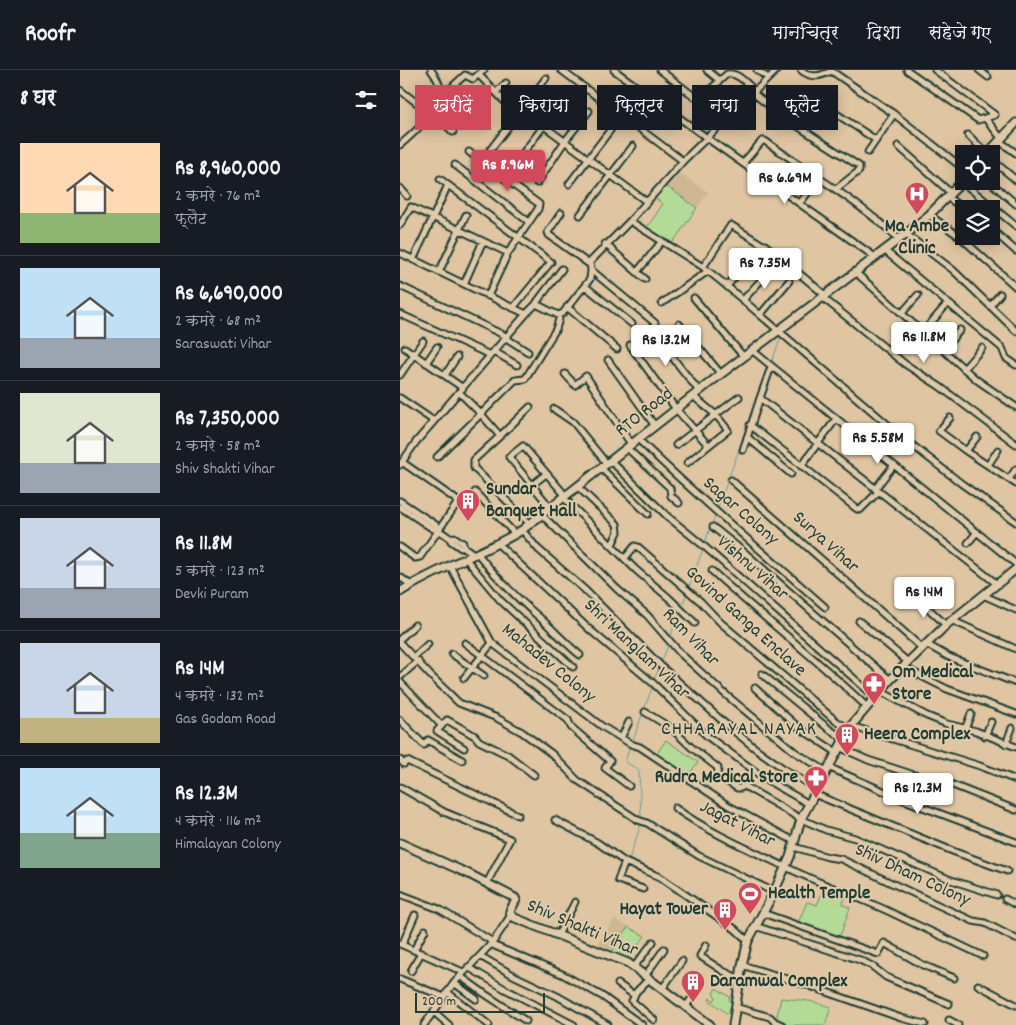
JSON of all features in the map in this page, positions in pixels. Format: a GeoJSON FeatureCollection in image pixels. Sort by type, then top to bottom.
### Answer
{"type":"FeatureCollection","features":[{"type":"Feature","properties":{"kind":"street"},"geometry":{"type":"LineString","coordinates":[[431,70],[440,85]]}},
{"type":"Feature","properties":{"kind":"street"},"geometry":{"type":"LineString","coordinates":[[454,85],[465,75],[473,79],[484,70]]}},
{"type":"Feature","properties":{"kind":"street"},"geometry":{"type":"LineString","coordinates":[[561,70],[683,161]]}},
{"type":"Feature","properties":{"kind":"street"},"geometry":{"type":"LineString","coordinates":[[614,70],[875,256]]}},
{"type":"Feature","properties":{"kind":"street"},"geometry":{"type":"LineString","coordinates":[[661,70],[700,99],[727,74],[732,73],[746,85]]}},
{"type":"Feature","properties":{"kind":"street"},"geometry":{"type":"LineString","coordinates":[[707,70],[720,80]]}},
{"type":"Feature","properties":{"kind":"street"},"geometry":{"type":"LineString","coordinates":[[757,70],[768,78]]}},
{"type":"Feature","properties":{"kind":"street"},"geometry":{"type":"LineString","coordinates":[[756,90],[777,70]]}},
{"type":"Feature","properties":{"kind":"street"},"geometry":{"type":"LineString","coordinates":[[801,70],[807,75],[817,77],[832,71],[894,114],[955,162]]}},
{"type":"Feature","properties":{"kind":"street"},"geometry":{"type":"LineString","coordinates":[[907,70],[978,120],[995,115],[936,70]]}},
{"type":"Feature","properties":{"kind":"street"},"geometry":{"type":"LineString","coordinates":[[981,71],[988,77]]}},
{"type":"Feature","properties":{"kind":"street"},"geometry":{"type":"LineString","coordinates":[[479,75],[501,97]]}},
{"type":"Feature","properties":{"kind":"street"},"geometry":{"type":"LineString","coordinates":[[540,85],[546,78]]}},
{"type":"Feature","properties":{"kind":"street"},"geometry":{"type":"LineString","coordinates":[[496,92],[506,83]]}},
{"type":"Feature","properties":{"kind":"street"},"geometry":{"type":"LineString","coordinates":[[400,90],[415,101]]}},
{"type":"Feature","properties":{"kind":"street"},"geometry":{"type":"LineString","coordinates":[[756,94],[782,116],[859,166],[859,171],[836,189]]}},
{"type":"Feature","properties":{"kind":"street"},"geometry":{"type":"LineString","coordinates":[[537,183],[565,141],[589,112]]}},
{"type":"Feature","properties":{"kind":"street"},"geometry":{"type":"LineString","coordinates":[[868,152],[894,114]]}},
{"type":"Feature","properties":{"kind":"street"},"geometry":{"type":"LineString","coordinates":[[838,115],[876,140]]}},
{"type":"Feature","properties":{"kind":"street"},"geometry":{"type":"LineString","coordinates":[[985,118],[1000,139],[1016,153]]}},
{"type":"Feature","properties":{"kind":"street"},"geometry":{"type":"LineString","coordinates":[[995,145],[1016,124]]}},
{"type":"Feature","properties":{"kind":"street"},"geometry":{"type":"LineString","coordinates":[[400,145],[416,130]]}},
{"type":"Feature","properties":{"kind":"street"},"geometry":{"type":"LineString","coordinates":[[488,154],[506,130]]}},
{"type":"Feature","properties":{"kind":"street"},"geometry":{"type":"LineString","coordinates":[[512,169],[539,130]]}},
{"type":"Feature","properties":{"kind":"street"},"geometry":{"type":"LineString","coordinates":[[550,130],[647,202]]}},
{"type":"Feature","properties":{"kind":"street"},"geometry":{"type":"LineString","coordinates":[[569,184],[611,130]]}},
{"type":"Feature","properties":{"kind":"street"},"geometry":{"type":"LineString","coordinates":[[536,304],[558,315],[563,313],[590,279],[590,267],[606,244],[630,221],[683,161],[715,130]]}},
{"type":"Feature","properties":{"kind":"street"},"geometry":{"type":"LineString","coordinates":[[968,136],[978,145]]}},
{"type":"Feature","properties":{"kind":"street"},"geometry":{"type":"LineString","coordinates":[[743,163],[763,140],[836,189],[899,240]]}},
{"type":"Feature","properties":{"kind":"street"},"geometry":{"type":"LineString","coordinates":[[580,215],[633,146]]}},
{"type":"Feature","properties":{"kind":"street"},"geometry":{"type":"LineString","coordinates":[[898,146],[955,201]]}},
{"type":"Feature","properties":{"kind":"street"},"geometry":{"type":"LineString","coordinates":[[469,152],[538,202],[539,206],[508,253],[488,296]]}},
{"type":"Feature","properties":{"kind":"street"},"geometry":{"type":"LineString","coordinates":[[455,165],[529,222]]}},
{"type":"Feature","properties":{"kind":"street"},"geometry":{"type":"LineString","coordinates":[[1000,167],[1016,180]]}},
{"type":"Feature","properties":{"kind":"street"},"geometry":{"type":"LineString","coordinates":[[800,203],[819,178]]}},
{"type":"Feature","properties":{"kind":"street"},"geometry":{"type":"LineString","coordinates":[[440,179],[550,262],[513,308]]}},
{"type":"Feature","properties":{"kind":"street"},"geometry":{"type":"LineString","coordinates":[[414,260],[448,185]]}},
{"type":"Feature","properties":{"kind":"street"},"geometry":{"type":"LineString","coordinates":[[400,188],[407,196]]}},
{"type":"Feature","properties":{"kind":"street","name":"RTO Road"},"geometry":{"type":"LineString","coordinates":[[400,592],[498,544],[522,530],[721,374],[875,256],[899,240],[929,215],[955,189]]}},
{"type":"Feature","properties":{"kind":"street"},"geometry":{"type":"LineString","coordinates":[[974,190],[1016,226]]}},
{"type":"Feature","properties":{"kind":"street"},"geometry":{"type":"LineString","coordinates":[[1000,190],[1016,204]]}},
{"type":"Feature","properties":{"kind":"street"},"geometry":{"type":"LineString","coordinates":[[400,225],[411,207],[508,253]]}},
{"type":"Feature","properties":{"kind":"street"},"geometry":{"type":"LineString","coordinates":[[561,213],[548,232],[548,235],[590,267],[654,323]]}},
{"type":"Feature","properties":{"kind":"street"},"geometry":{"type":"LineString","coordinates":[[929,215],[959,236],[1016,287]]}},
{"type":"Feature","properties":{"kind":"street"},"geometry":{"type":"LineString","coordinates":[[439,272],[466,216]]}},
{"type":"Feature","properties":{"kind":"street"},"geometry":{"type":"LineString","coordinates":[[630,221],[708,271],[902,437],[962,484],[1016,522]]}},
{"type":"Feature","properties":{"kind":"street"},"geometry":{"type":"LineString","coordinates":[[702,267],[731,225],[764,245],[905,364],[1016,444]]}},
{"type":"Feature","properties":{"kind":"street"},"geometry":{"type":"LineString","coordinates":[[906,234],[953,270],[1016,330]]}},
{"type":"Feature","properties":{"kind":"street"},"geometry":{"type":"LineString","coordinates":[[1000,238],[1016,251]]}},
{"type":"Feature","properties":{"kind":"street"},"geometry":{"type":"LineString","coordinates":[[464,284],[483,241]]}},
{"type":"Feature","properties":{"kind":"street"},"geometry":{"type":"LineString","coordinates":[[637,272],[662,241]]}},
{"type":"Feature","properties":{"kind":"street"},"geometry":{"type":"LineString","coordinates":[[606,244],[645,279]]}},
{"type":"Feature","properties":{"kind":"street"},"geometry":{"type":"LineString","coordinates":[[884,250],[1002,348],[1006,358],[1016,365]]}},
{"type":"Feature","properties":{"kind":"street"},"geometry":{"type":"LineString","coordinates":[[400,253],[526,314]]}},
{"type":"Feature","properties":{"kind":"street"},"geometry":{"type":"LineString","coordinates":[[726,286],[755,254]]}},
{"type":"Feature","properties":{"kind":"street"},"geometry":{"type":"LineString","coordinates":[[743,300],[773,267]]}},
{"type":"Feature","properties":{"kind":"street"},"geometry":{"type":"LineString","coordinates":[[400,548],[418,558],[458,501],[401,464],[491,353],[507,338],[536,304],[562,269]]}},
{"type":"Feature","properties":{"kind":"street"},"geometry":{"type":"LineString","coordinates":[[662,303],[708,271]]}},
{"type":"Feature","properties":{"kind":"street"},"geometry":{"type":"LineString","coordinates":[[855,272],[977,380],[1016,407]]}},
{"type":"Feature","properties":{"kind":"street"},"geometry":{"type":"LineString","coordinates":[[760,315],[789,281]]}},
{"type":"Feature","properties":{"kind":"street"},"geometry":{"type":"LineString","coordinates":[[400,286],[507,338],[528,352]]}},
{"type":"Feature","properties":{"kind":"street"},"geometry":{"type":"LineString","coordinates":[[585,286],[632,324]]}},
{"type":"Feature","properties":{"kind":"street"},"geometry":{"type":"LineString","coordinates":[[990,306],[1000,294]]}},
{"type":"Feature","properties":{"kind":"street"},"geometry":{"type":"LineString","coordinates":[[902,314],[918,295]]}},
{"type":"Feature","properties":{"kind":"street"},"geometry":{"type":"LineString","coordinates":[[694,298],[744,357]]}},
{"type":"Feature","properties":{"kind":"street"},"geometry":{"type":"LineString","coordinates":[[923,332],[948,303]]}},
{"type":"Feature","properties":{"kind":"street"},"geometry":{"type":"LineString","coordinates":[[567,307],[618,349]]}},
{"type":"Feature","properties":{"kind":"street"},"geometry":{"type":"LineString","coordinates":[[400,314],[517,365]]}},
{"type":"Feature","properties":{"kind":"street"},"geometry":{"type":"LineString","coordinates":[[437,457],[514,380],[525,379],[556,329],[559,319]]}},
{"type":"Feature","properties":{"kind":"street"},"geometry":{"type":"LineString","coordinates":[[679,324],[721,374]]}},
{"type":"Feature","properties":{"kind":"street"},"geometry":{"type":"LineString","coordinates":[[650,330],[696,394],[728,430],[688,463]]}},
{"type":"Feature","properties":{"kind":"street"},"geometry":{"type":"LineString","coordinates":[[943,350],[960,330]]}},
{"type":"Feature","properties":{"kind":"street"},"geometry":{"type":"LineString","coordinates":[[400,374],[424,341]]}},
{"type":"Feature","properties":{"kind":"street"},"geometry":{"type":"LineString","coordinates":[[630,345],[676,409],[708,445]]}},
{"type":"Feature","properties":{"kind":"street"},"geometry":{"type":"LineString","coordinates":[[426,362],[437,347]]}},
{"type":"Feature","properties":{"kind":"street"},"geometry":{"type":"LineString","coordinates":[[405,348],[444,375],[461,390],[500,436]]}},
{"type":"Feature","properties":{"kind":"street"},"geometry":{"type":"LineString","coordinates":[[964,369],[982,348]]}},
{"type":"Feature","properties":{"kind":"street"},"geometry":{"type":"LineString","coordinates":[[753,351],[1016,564]]}},
{"type":"Feature","properties":{"kind":"street"},"geometry":{"type":"LineString","coordinates":[[444,375],[457,357]]}},
{"type":"Feature","properties":{"kind":"street"},"geometry":{"type":"LineString","coordinates":[[608,360],[655,426]]}},
{"type":"Feature","properties":{"kind":"street"},"geometry":{"type":"LineString","coordinates":[[743,450],[771,367]]}},
{"type":"Feature","properties":{"kind":"street"},"geometry":{"type":"LineString","coordinates":[[565,374],[574,384],[586,376],[629,446],[670,488],[671,496],[679,503]]}},
{"type":"Feature","properties":{"kind":"street"},"geometry":{"type":"LineString","coordinates":[[676,445],[739,397]]}},
{"type":"Feature","properties":{"kind":"street"},"geometry":{"type":"LineString","coordinates":[[400,398],[434,421]]}},
{"type":"Feature","properties":{"kind":"street"},"geometry":{"type":"LineString","coordinates":[[760,398],[997,584]]}},
{"type":"Feature","properties":{"kind":"street"},"geometry":{"type":"LineString","coordinates":[[530,407],[474,460],[474,468],[530,524]]}},
{"type":"Feature","properties":{"kind":"street"},"geometry":{"type":"LineString","coordinates":[[554,408],[573,422],[648,514]]}},
{"type":"Feature","properties":{"kind":"street"},"geometry":{"type":"LineString","coordinates":[[950,418],[940,431],[966,451],[1016,484]]}},
{"type":"Feature","properties":{"kind":"street"},"geometry":{"type":"LineString","coordinates":[[801,466],[836,419]]}},
{"type":"Feature","properties":{"kind":"street"},"geometry":{"type":"LineString","coordinates":[[750,425],[859,510],[894,466]]}},
{"type":"Feature","properties":{"kind":"street"},"geometry":{"type":"LineString","coordinates":[[746,437],[791,474]]}},
{"type":"Feature","properties":{"kind":"street"},"geometry":{"type":"LineString","coordinates":[[966,451],[977,437]]}},
{"type":"Feature","properties":{"kind":"street","name":"Sagar Colony"},"geometry":{"type":"LineString","coordinates":[[638,439],[675,476],[825,606]]}},
{"type":"Feature","properties":{"kind":"street"},"geometry":{"type":"LineString","coordinates":[[550,507],[509,457],[524,446],[564,496],[625,558],[695,623]]}},
{"type":"Feature","properties":{"kind":"street"},"geometry":{"type":"LineString","coordinates":[[988,465],[998,450]]}},
{"type":"Feature","properties":{"kind":"street","name":"Vishnu Vihar"},"geometry":{"type":"LineString","coordinates":[[607,464],[877,694],[926,716],[1016,748]]}},
{"type":"Feature","properties":{"kind":"street"},"geometry":{"type":"LineString","coordinates":[[1009,479],[1016,469]]}},
{"type":"Feature","properties":{"kind":"street"},"geometry":{"type":"LineString","coordinates":[[532,485],[546,474]]}},
{"type":"Feature","properties":{"kind":"street","name":"Surya Vihar"},"geometry":{"type":"LineString","coordinates":[[731,480],[924,646],[1016,683]]}},
{"type":"Feature","properties":{"kind":"street"},"geometry":{"type":"LineString","coordinates":[[578,486],[617,524],[618,532],[612,545]]}},
{"type":"Feature","properties":{"kind":"street"},"geometry":{"type":"LineString","coordinates":[[475,492],[515,534]]}},
{"type":"Feature","properties":{"kind":"street"},"geometry":{"type":"LineString","coordinates":[[400,501],[436,525],[438,529],[450,538],[454,537],[458,543],[463,543],[464,547],[477,554],[517,599],[542,619],[565,644],[580,655]]}},
{"type":"Feature","properties":{"kind":"street"},"geometry":{"type":"LineString","coordinates":[[400,507],[433,529],[438,529]]}},
{"type":"Feature","properties":{"kind":"street","name":"Ram Vihar"},"geometry":{"type":"LineString","coordinates":[[541,514],[647,615],[682,654],[725,694],[795,752],[827,769],[1016,842]]}},
{"type":"Feature","properties":{"kind":"street"},"geometry":{"type":"LineString","coordinates":[[713,527],[890,680]]}},
{"type":"Feature","properties":{"kind":"street"},"geometry":{"type":"LineString","coordinates":[[522,530],[538,549],[586,591],[661,666],[729,727],[815,791],[955,852],[1007,871]]}},
{"type":"Feature","properties":{"kind":"street"},"geometry":{"type":"LineString","coordinates":[[968,543],[977,532]]}},
{"type":"Feature","properties":{"kind":"street","name":"Shri Manglam Vihar"},"geometry":{"type":"LineString","coordinates":[[498,544],[589,629],[654,684],[707,736],[766,780],[809,804]]}},
{"type":"Feature","properties":{"kind":"street","name":"Govind Ganga Enclave"},"geometry":{"type":"LineString","coordinates":[[625,558],[634,546],[638,548],[806,696],[850,728]]}},
{"type":"Feature","properties":{"kind":"street"},"geometry":{"type":"LineString","coordinates":[[466,559],[500,600],[573,666]]}},
{"type":"Feature","properties":{"kind":"street","name":"Mahadev Colony"},"geometry":{"type":"LineString","coordinates":[[450,566],[492,643],[603,727],[631,744]]}},
{"type":"Feature","properties":{"kind":"street"},"geometry":{"type":"LineString","coordinates":[[712,571],[771,624],[816,660],[866,707]]}},
{"type":"Feature","properties":{"kind":"street"},"geometry":{"type":"LineString","coordinates":[[733,1025],[742,965],[748,941],[785,867],[801,819],[850,728],[877,694],[948,622],[1015,572]]}},
{"type":"Feature","properties":{"kind":"street"},"geometry":{"type":"LineString","coordinates":[[400,577],[411,585]]}},
{"type":"Feature","properties":{"kind":"street"},"geometry":{"type":"LineString","coordinates":[[983,595],[1016,610]]}},
{"type":"Feature","properties":{"kind":"street"},"geometry":{"type":"LineString","coordinates":[[917,598],[948,622],[1016,649]]}},
{"type":"Feature","properties":{"kind":"street"},"geometry":{"type":"LineString","coordinates":[[859,621],[906,665],[947,689],[1016,714]]}},
{"type":"Feature","properties":{"kind":"street"},"geometry":{"type":"LineString","coordinates":[[415,625],[400,641],[459,703],[497,718],[522,732],[552,754],[577,780],[609,802],[699,856],[774,892]]}},
{"type":"Feature","properties":{"kind":"street"},"geometry":{"type":"LineString","coordinates":[[465,643],[568,720],[571,727],[610,761],[605,768],[629,786]]}},
{"type":"Feature","properties":{"kind":"street"},"geometry":{"type":"LineString","coordinates":[[464,678],[492,643]]}},
{"type":"Feature","properties":{"kind":"street"},"geometry":{"type":"LineString","coordinates":[[400,678],[428,644]]}},
{"type":"Feature","properties":{"kind":"street"},"geometry":{"type":"LineString","coordinates":[[452,654],[484,676]]}},
{"type":"Feature","properties":{"kind":"street"},"geometry":{"type":"LineString","coordinates":[[762,674],[844,739]]}},
{"type":"Feature","properties":{"kind":"street"},"geometry":{"type":"LineString","coordinates":[[400,682],[441,725]]}},
{"type":"Feature","properties":{"kind":"street"},"geometry":{"type":"LineString","coordinates":[[755,688],[798,727],[838,750],[962,788],[1016,810]]}},
{"type":"Feature","properties":{"kind":"street"},"geometry":{"type":"LineString","coordinates":[[645,712],[671,728],[691,747],[718,768],[717,775],[737,788],[741,788],[743,784],[801,819],[826,830],[863,841],[950,880],[996,895]]}},
{"type":"Feature","properties":{"kind":"street"},"geometry":{"type":"LineString","coordinates":[[965,729],[971,714]]}},
{"type":"Feature","properties":{"kind":"street"},"geometry":{"type":"LineString","coordinates":[[400,720],[424,745],[428,740],[462,760]]}},
{"type":"Feature","properties":{"kind":"street"},"geometry":{"type":"LineString","coordinates":[[464,748],[437,731],[447,720],[475,736],[479,741],[508,755],[534,775]]}},
{"type":"Feature","properties":{"kind":"street"},"geometry":{"type":"LineString","coordinates":[[621,738],[629,722]]}},
{"type":"Feature","properties":{"kind":"street"},"geometry":{"type":"LineString","coordinates":[[986,736],[991,722]]}},
{"type":"Feature","properties":{"kind":"street"},"geometry":{"type":"LineString","coordinates":[[850,728],[980,766],[1016,780]]}},
{"type":"Feature","properties":{"kind":"street"},"geometry":{"type":"LineString","coordinates":[[1006,744],[1012,728]]}},
{"type":"Feature","properties":{"kind":"street","name":"Shiv Dham Colony"},"geometry":{"type":"LineString","coordinates":[[631,744],[640,747],[729,806],[794,844],[828,857],[841,859],[973,921],[985,923],[1016,939]]}},
{"type":"Feature","properties":{"kind":"street"},"geometry":{"type":"LineString","coordinates":[[400,760],[404,764],[407,761],[518,815]]}},
{"type":"Feature","properties":{"kind":"street"},"geometry":{"type":"LineString","coordinates":[[400,788],[444,812],[510,840],[487,883]]}},
{"type":"Feature","properties":{"kind":"street","name":"Jagat Vihar"},"geometry":{"type":"LineString","coordinates":[[675,808],[702,827],[814,881],[890,912],[918,927],[983,956]]}},
{"type":"Feature","properties":{"kind":"street"},"geometry":{"type":"LineString","coordinates":[[555,820],[598,844],[625,862],[660,877],[735,929],[748,941]]}},
{"type":"Feature","properties":{"kind":"street","name":"Shiv Shakti Vihar"},"geometry":{"type":"LineString","coordinates":[[400,843],[516,898],[510,915],[622,960],[634,967],[710,1025]]}},
{"type":"Feature","properties":{"kind":"street"},"geometry":{"type":"LineString","coordinates":[[625,862],[618,880],[643,889]]}},
{"type":"Feature","properties":{"kind":"street"},"geometry":{"type":"LineString","coordinates":[[400,894],[439,909],[492,943],[562,974],[602,996],[642,1025]]}},
{"type":"Feature","properties":{"kind":"street"},"geometry":{"type":"LineString","coordinates":[[1005,899],[1016,905]]}},
{"type":"Feature","properties":{"kind":"street"},"geometry":{"type":"LineString","coordinates":[[558,935],[575,902]]}},
{"type":"Feature","properties":{"kind":"street"},"geometry":{"type":"LineString","coordinates":[[763,913],[878,954],[884,943],[923,965],[954,978]]}},
{"type":"Feature","properties":{"kind":"street"},"geometry":{"type":"LineString","coordinates":[[415,915],[401,944],[462,974],[526,1021]]}},
{"type":"Feature","properties":{"kind":"street"},"geometry":{"type":"LineString","coordinates":[[424,1025],[454,982],[492,943],[510,915]]}},
{"type":"Feature","properties":{"kind":"street"},"geometry":{"type":"LineString","coordinates":[[755,926],[860,960],[872,966],[886,977],[949,1004]]}},
{"type":"Feature","properties":{"kind":"street"},"geometry":{"type":"LineString","coordinates":[[414,950],[424,930]]}},
{"type":"Feature","properties":{"kind":"street"},"geometry":{"type":"LineString","coordinates":[[634,967],[653,942]]}},
{"type":"Feature","properties":{"kind":"street"},"geometry":{"type":"LineString","coordinates":[[706,945],[700,956],[723,971],[740,979]]}},
{"type":"Feature","properties":{"kind":"street"},"geometry":{"type":"LineString","coordinates":[[654,1020],[632,1001],[664,949]]}},
{"type":"Feature","properties":{"kind":"street"},"geometry":{"type":"LineString","coordinates":[[411,971],[421,953]]}},
{"type":"Feature","properties":{"kind":"street"},"geometry":{"type":"LineString","coordinates":[[480,956],[608,1025]]}},
{"type":"Feature","properties":{"kind":"street"},"geometry":{"type":"LineString","coordinates":[[662,988],[682,960]]}},
{"type":"Feature","properties":{"kind":"street"},"geometry":{"type":"LineString","coordinates":[[742,965],[924,1024]]}},
{"type":"Feature","properties":{"kind":"street"},"geometry":{"type":"LineString","coordinates":[[468,967],[505,989],[574,1025]]}},
{"type":"Feature","properties":{"kind":"street"},"geometry":{"type":"LineString","coordinates":[[686,1006],[700,987],[688,977]]}},
{"type":"Feature","properties":{"kind":"street"},"geometry":{"type":"LineString","coordinates":[[400,979],[445,995],[490,1025]]}},
{"type":"Feature","properties":{"kind":"street"},"geometry":{"type":"LineString","coordinates":[[454,982],[476,1000]]}},
{"type":"Feature","properties":{"kind":"street"},"geometry":{"type":"LineString","coordinates":[[618,984],[634,995]]}},
{"type":"Feature","properties":{"kind":"street"},"geometry":{"type":"LineString","coordinates":[[978,984],[1016,1005]]}},
{"type":"Feature","properties":{"kind":"street"},"geometry":{"type":"LineString","coordinates":[[735,1007],[770,1017],[782,1025]]}},
{"type":"Feature","properties":{"kind":"street"},"geometry":{"type":"LineString","coordinates":[[434,1012],[449,1025]]}},
{"type":"Feature","properties":{"kind":"street"},"geometry":{"type":"LineString","coordinates":[[949,1020],[958,1025]]}},
{"type":"Feature","properties":{"kind":"shaded area"},"geometry":{"type":"Polygon","coordinates":[[[677,172],[708,192],[671,245],[646,229],[663,204],[655,198],[677,172]]]}},
{"type":"Feature","properties":{"kind":"shaded area"},"geometry":{"type":"Polygon","coordinates":[[[614,919],[645,936],[612,952],[596,947],[614,919]]]}},
{"type":"Feature","properties":{"kind":"green space"},"geometry":{"type":"Polygon","coordinates":[[[665,185],[697,208],[671,245],[646,229],[663,204],[655,198],[665,185]]]}},
{"type":"Feature","properties":{"kind":"green space"},"geometry":{"type":"Polygon","coordinates":[[[666,740],[698,762],[688,776],[656,755],[666,740]]]}},
{"type":"Feature","properties":{"kind":"green space"},"geometry":{"type":"Polygon","coordinates":[[[825,887],[846,896],[842,904],[850,908],[840,936],[798,923],[807,902],[817,905],[825,887]]]}},
{"type":"Feature","properties":{"kind":"green space"},"geometry":{"type":"Polygon","coordinates":[[[628,927],[645,936],[627,959],[612,952],[628,927]]]}},
{"type":"Feature","properties":{"kind":"green space"},"geometry":{"type":"Polygon","coordinates":[[[716,988],[730,997],[729,1000],[732,1002],[728,1014],[709,1000],[710,998],[714,1001],[716,997],[713,994],[716,988]]]}},
{"type":"Feature","properties":{"kind":"green space"},"geometry":{"type":"Polygon","coordinates":[[[781,998],[809,1001],[831,1007],[825,1025],[788,1025],[776,1021],[781,998]]]}},
{"type":"Feature","properties":{"kind":"waterway"},"geometry":{"type":"LineString","coordinates":[[771,364],[781,337]]}},
{"type":"Feature","properties":{"kind":"waterway"},"geometry":{"type":"LineString","coordinates":[[717,510],[753,411]]}},
{"type":"Feature","properties":{"kind":"waterway"},"geometry":{"type":"LineString","coordinates":[[712,524],[716,514]]}},
{"type":"Feature","properties":{"kind":"waterway"},"geometry":{"type":"LineString","coordinates":[[705,543],[710,528]]}},
{"type":"Feature","properties":{"kind":"waterway"},"geometry":{"type":"LineString","coordinates":[[689,587],[703,549]]}},
{"type":"Feature","properties":{"kind":"waterway"},"geometry":{"type":"LineString","coordinates":[[682,606],[687,593]]}},
{"type":"Feature","properties":{"kind":"waterway"},"geometry":{"type":"LineString","coordinates":[[670,638],[673,629],[683,616],[680,612]]}},
{"type":"Feature","properties":{"kind":"waterway"},"geometry":{"type":"LineString","coordinates":[[661,663],[669,643]]}},
{"type":"Feature","properties":{"kind":"waterway"},"geometry":{"type":"LineString","coordinates":[[654,680],[659,668]]}},
{"type":"Feature","properties":{"kind":"waterway"},"geometry":{"type":"LineString","coordinates":[[632,743],[653,685]]}},
{"type":"Feature","properties":{"kind":"waterway"},"geometry":{"type":"LineString","coordinates":[[630,746],[625,762],[638,769],[639,772],[641,819]]}},
{"type":"Feature","properties":{"kind":"waterway"},"geometry":{"type":"LineString","coordinates":[[629,859],[641,824]]}},
{"type":"Feature","properties":{"kind":"place","name":"Ma Ambe Clinic"},"geometry":{"type":"Point","coordinates":[917,215]}},
{"type":"Feature","properties":{"kind":"place","name":"Sundar Banquet Hall"},"geometry":{"type":"Point","coordinates":[468,522]}},
{"type":"Feature","properties":{"kind":"place","name":"Om Medical Store"},"geometry":{"type":"Point","coordinates":[874,705]}},
{"type":"Feature","properties":{"kind":"place","name":"Heera Complex"},"geometry":{"type":"Point","coordinates":[847,756]}},
{"type":"Feature","properties":{"kind":"place","name":"Rudra Medical Store"},"geometry":{"type":"Point","coordinates":[816,799]}},
{"type":"Feature","properties":{"kind":"place","name":"Health Temple"},"geometry":{"type":"Point","coordinates":[750,915]}},
{"type":"Feature","properties":{"kind":"place","name":"Hayat Tower"},"geometry":{"type":"Point","coordinates":[725,931]}},
{"type":"Feature","properties":{"kind":"place","name":"Daramwal Complex"},"geometry":{"type":"Point","coordinates":[693,1003]}},
{"type":"Feature","properties":{"kind":"district","name":"CHHARAYAL NAYAK"},"geometry":{"type":"Point","coordinates":[739,730]}}]}
